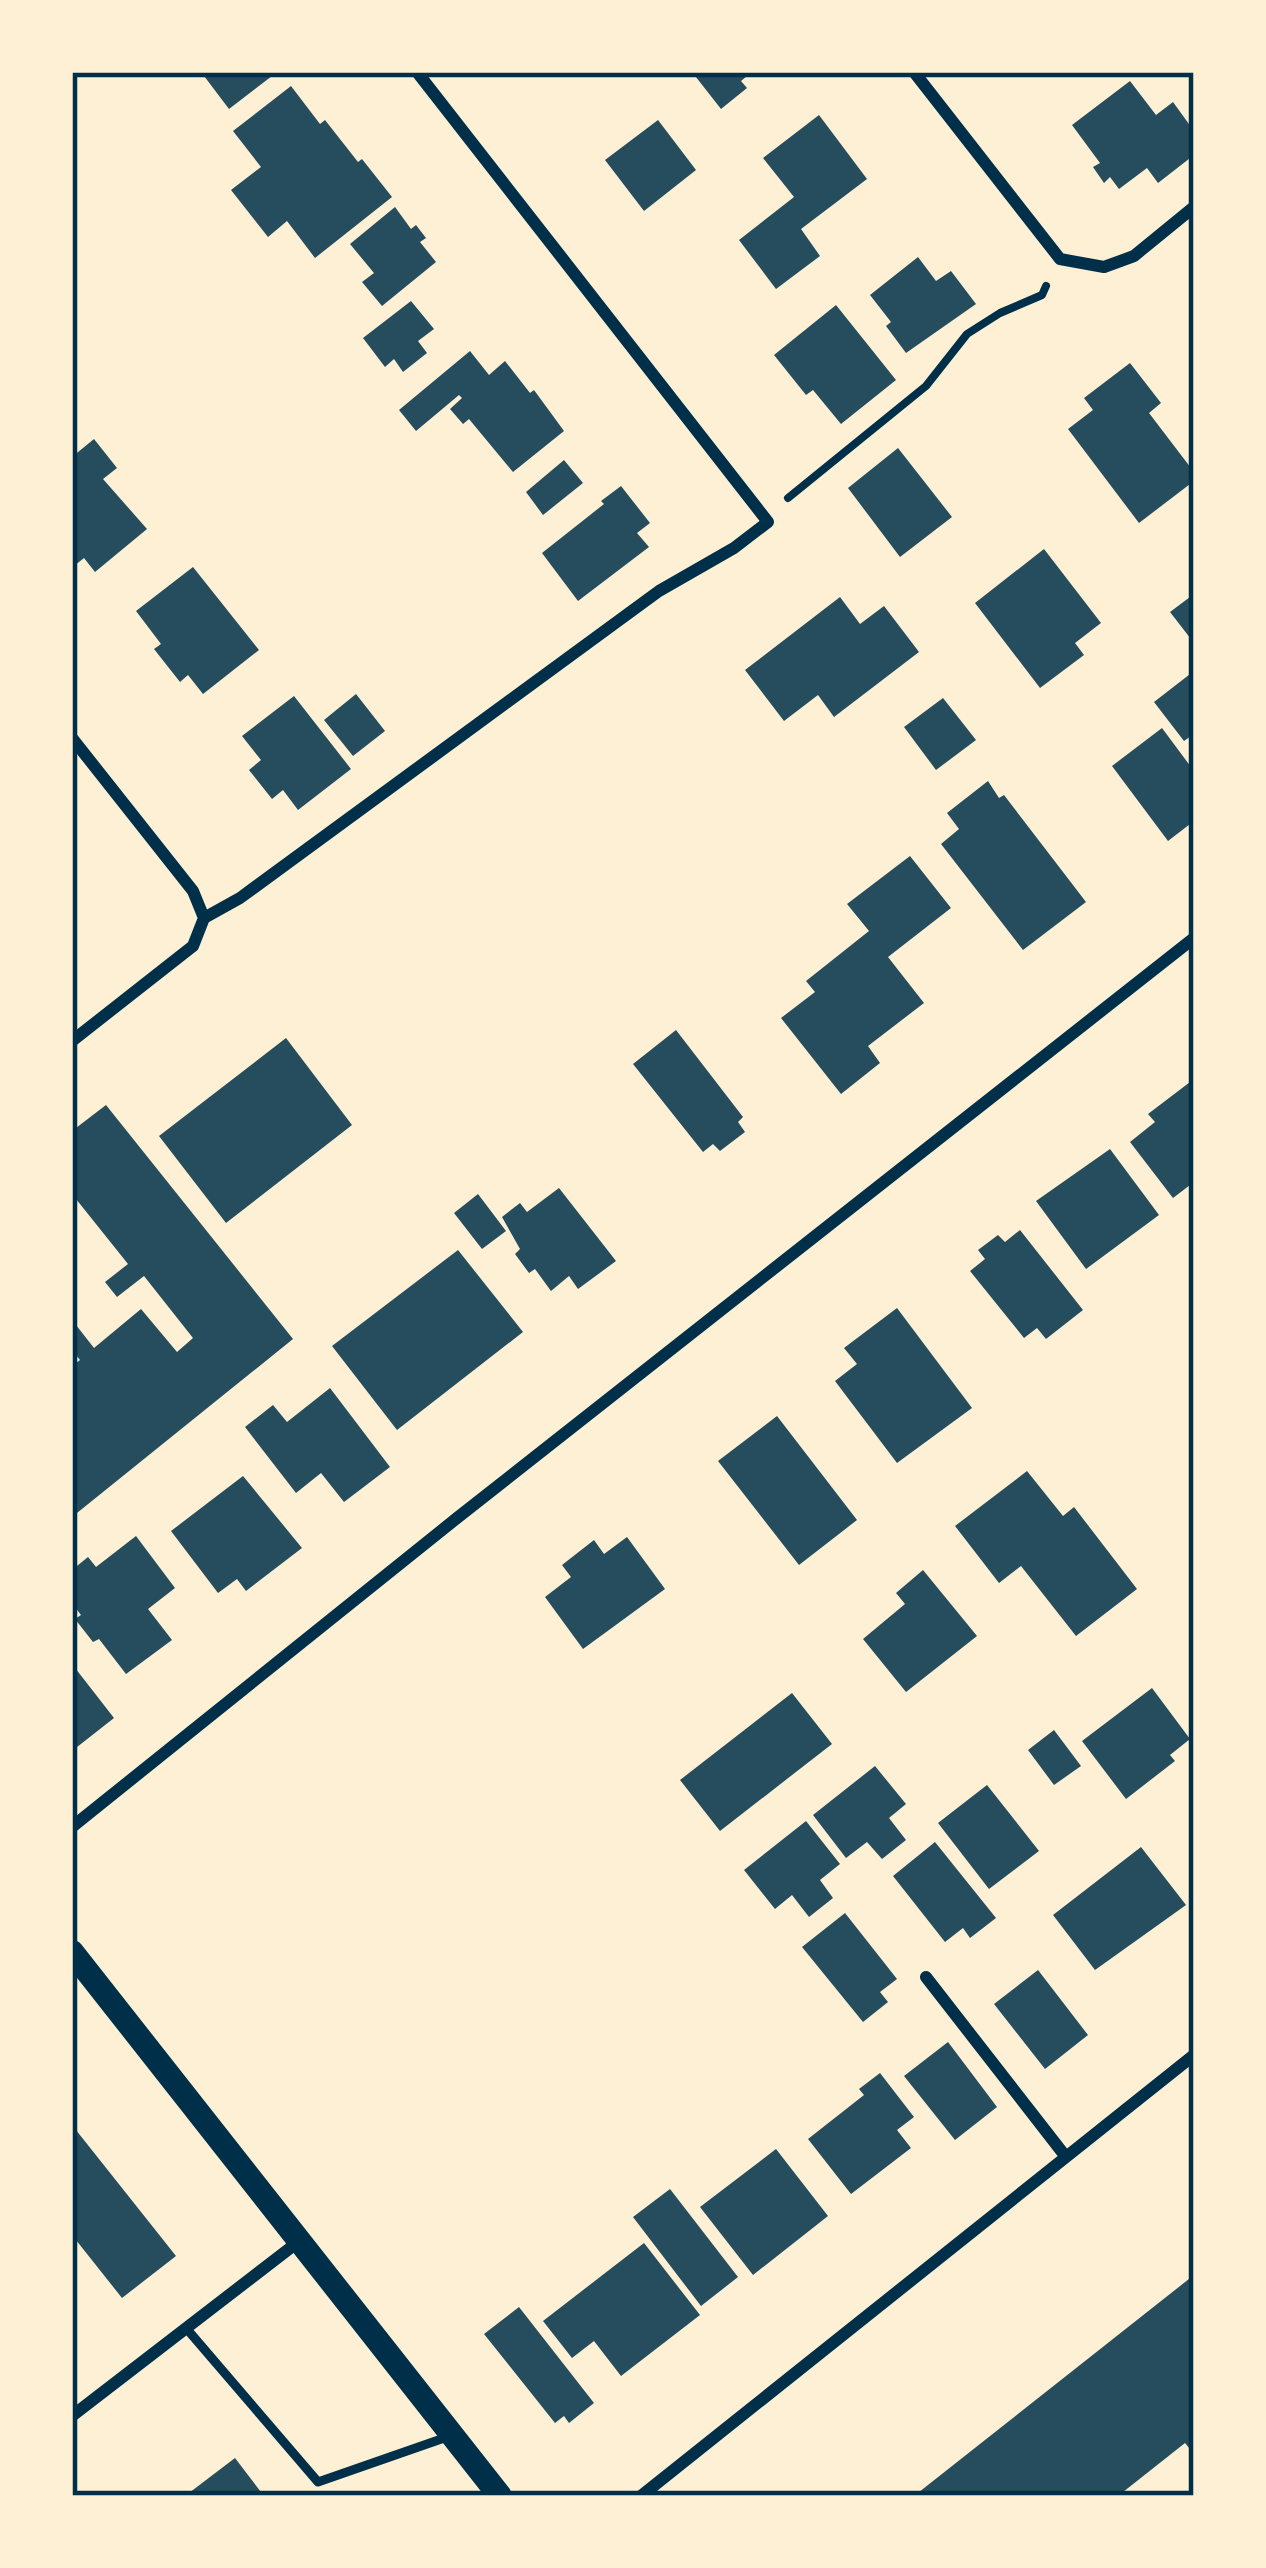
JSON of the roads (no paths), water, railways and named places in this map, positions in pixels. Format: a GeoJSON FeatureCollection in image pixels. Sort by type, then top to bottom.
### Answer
{"type":"FeatureCollection","features":[{"type":"Feature","properties":{"kind":"main road"},"geometry":{"type":"LineString","coordinates":[[72,1952],[500,2496]]}},
{"type":"Feature","properties":{"kind":"street"},"geometry":{"type":"LineString","coordinates":[[72,1042],[193,946],[204,918],[240,898],[659,591],[734,548],[767,522],[417,72]]}},
{"type":"Feature","properties":{"kind":"street"},"geometry":{"type":"LineString","coordinates":[[914,72],[1060,259],[1104,267],[1134,256],[1194,207]]}},
{"type":"Feature","properties":{"kind":"street"},"geometry":{"type":"LineString","coordinates":[[72,738],[193,890],[204,918]]}},
{"type":"Feature","properties":{"kind":"street"},"geometry":{"type":"LineString","coordinates":[[72,1827],[457,1517],[1194,938]]}},
{"type":"Feature","properties":{"kind":"street"},"geometry":{"type":"LineString","coordinates":[[926,1977],[1066,2157]]}},
{"type":"Feature","properties":{"kind":"street"},"geometry":{"type":"LineString","coordinates":[[641,2496],[1194,2055]]}},
{"type":"Feature","properties":{"kind":"street"},"geometry":{"type":"LineString","coordinates":[[72,2416],[299,2241]]}},
{"type":"Feature","properties":{"kind":"lane"},"geometry":{"type":"LineString","coordinates":[[186,2329],[318,2482],[452,2435]]}}]}
